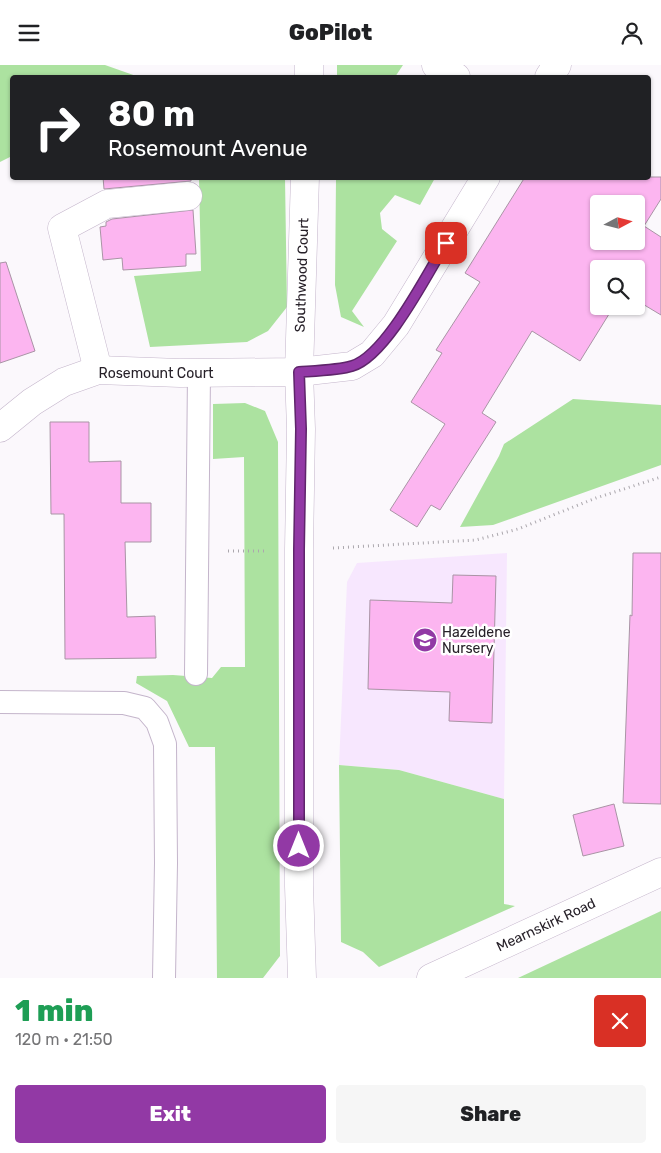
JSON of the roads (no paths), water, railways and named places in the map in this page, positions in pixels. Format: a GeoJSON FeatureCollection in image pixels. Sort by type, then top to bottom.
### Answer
{"type":"FeatureCollection","features":[{"type":"Feature","properties":{"kind":"street"},"geometry":{"type":"LineString","coordinates":[[436,65],[453,75]]}},
{"type":"Feature","properties":{"kind":"street","name":"Southwood Court"},"geometry":{"type":"LineString","coordinates":[[302,978],[299,886],[301,429],[299,372],[305,180]]}},
{"type":"Feature","properties":{"kind":"street","name":"Rosemount Court"},"geometry":{"type":"LineString","coordinates":[[0,428],[32,402],[64,382],[98,370],[200,373],[299,372],[352,366],[372,355],[396,325],[484,180]]}},
{"type":"Feature","properties":{"kind":"street"},"geometry":{"type":"LineString","coordinates":[[98,370],[62,228],[107,205],[188,196]]}},
{"type":"Feature","properties":{"kind":"street","name":"Mearnskirk Road"},"geometry":{"type":"LineString","coordinates":[[431,978],[661,872]]}},
{"type":"Feature","properties":{"kind":"lane"},"geometry":{"type":"LineString","coordinates":[[196,674],[200,373]]}},
{"type":"Feature","properties":{"kind":"lane"},"geometry":{"type":"LineString","coordinates":[[0,701],[124,703],[145,708],[157,722],[164,744],[166,863],[164,978]]}},
{"type":"Feature","properties":{"kind":"place","name":"Hazeldene Nursery"},"geometry":{"type":"Point","coordinates":[425,640]}}]}
